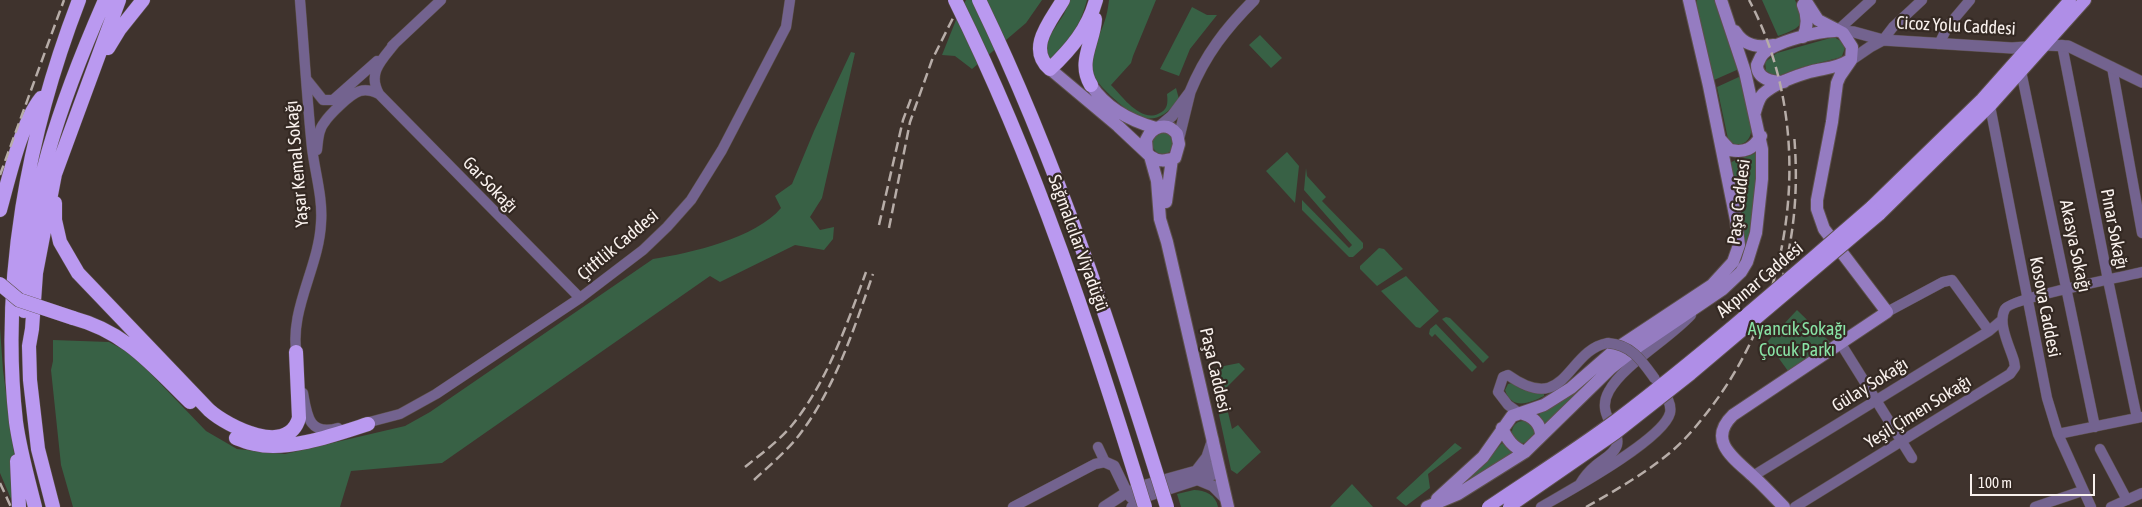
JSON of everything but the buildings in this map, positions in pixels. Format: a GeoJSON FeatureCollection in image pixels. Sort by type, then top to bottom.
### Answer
{"type":"FeatureCollection","features":[{"type":"Feature","properties":{"kind":"highway"},"geometry":{"type":"LineString","coordinates":[[35,507],[18,435],[13,399],[9,316],[22,202],[48,89],[58,55],[79,0]]}},
{"type":"Feature","properties":{"kind":"highway"},"geometry":{"type":"LineString","coordinates":[[53,507],[38,449],[32,405],[29,346],[24,311],[24,288],[31,231],[39,188],[61,112],[105,0]]}},
{"type":"Feature","properties":{"kind":"highway"},"geometry":{"type":"LineString","coordinates":[[29,346],[36,273],[46,214],[61,160],[119,0]]}},
{"type":"Feature","properties":{"kind":"highway"},"geometry":{"type":"LineString","coordinates":[[102,46],[125,0]]}},
{"type":"Feature","properties":{"kind":"highway"},"geometry":{"type":"LineString","coordinates":[[88,83],[119,30],[143,0]]}},
{"type":"Feature","properties":{"kind":"highway","name":"Sağmalcılar Viyadüğü"},"geometry":{"type":"LineString","coordinates":[[956,0],[1010,117],[1052,224],[1090,333],[1145,507]]}},
{"type":"Feature","properties":{"kind":"highway","name":"Sağmalcılar Viyadüğü"},"geometry":{"type":"LineString","coordinates":[[978,0],[1037,127],[1070,213],[1118,351],[1167,507]]}},
{"type":"Feature","properties":{"kind":"highway"},"geometry":{"type":"LineString","coordinates":[[1063,0],[1045,30],[1039,48],[1040,57],[1050,69],[1081,35],[1094,4]]}},
{"type":"Feature","properties":{"kind":"highway"},"geometry":{"type":"LineString","coordinates":[[1091,85],[1085,64],[1087,49],[1094,28],[1094,4]]}},
{"type":"Feature","properties":{"kind":"highway"},"geometry":{"type":"LineString","coordinates":[[0,210],[16,155],[36,103],[48,89]]}},
{"type":"Feature","properties":{"kind":"highway"},"geometry":{"type":"LineString","coordinates":[[61,160],[55,194],[55,220],[60,242],[68,258],[91,288],[179,385]]}},
{"type":"Feature","properties":{"kind":"highway"},"geometry":{"type":"LineString","coordinates":[[0,284],[20,300],[93,324],[118,336],[222,422],[255,440],[275,446],[337,434],[368,424]]}},
{"type":"Feature","properties":{"kind":"highway"},"geometry":{"type":"LineString","coordinates":[[255,440],[280,436],[289,432],[297,423],[299,418],[296,352]]}},
{"type":"Feature","properties":{"kind":"highway"},"geometry":{"type":"LineString","coordinates":[[18,435],[19,507]]}},
{"type":"Feature","properties":{"kind":"main road","name":"Paşa Caddesi"},"geometry":{"type":"LineString","coordinates":[[1519,413],[1531,410],[1558,397],[1617,348],[1712,285],[1728,270],[1737,254],[1738,239],[1720,139],[1689,0]]}},
{"type":"Feature","properties":{"kind":"main road","name":"Paşa Caddesi"},"geometry":{"type":"LineString","coordinates":[[1541,436],[1611,368],[1638,346],[1699,307],[1731,282],[1741,272],[1752,252],[1762,179],[1761,136],[1729,20],[1721,0]]}},
{"type":"Feature","properties":{"kind":"main road"},"geometry":{"type":"LineString","coordinates":[[1784,507],[1731,456],[1722,441],[1721,433],[1723,426],[1733,415],[1887,312],[1824,230],[1819,215],[1817,200],[1835,98],[1840,76],[1850,60],[1852,47],[1850,41],[1843,33],[1818,20],[1803,0]]}},
{"type":"Feature","properties":{"kind":"main road"},"geometry":{"type":"LineString","coordinates":[[1803,0],[1807,18],[1806,32],[1803,37]]}},
{"type":"Feature","properties":{"kind":"main road","name":"Akpınar Caddesi"},"geometry":{"type":"LineString","coordinates":[[1488,507],[1586,441],[1645,397],[1875,211],[1982,99],[2026,47],[2070,0]]}},
{"type":"Feature","properties":{"kind":"main road","name":"Akpınar Caddesi"},"geometry":{"type":"LineString","coordinates":[[1509,507],[1596,447],[1672,389],[1875,211],[1990,106],[2085,0]]}},
{"type":"Feature","properties":{"kind":"main road"},"geometry":{"type":"LineString","coordinates":[[1729,20],[1738,36],[1751,45],[1767,46],[1781,44],[1823,31],[1837,31]]}},
{"type":"Feature","properties":{"kind":"main road"},"geometry":{"type":"LineString","coordinates":[[1781,44],[1764,53],[1757,68],[1764,78],[1769,81],[1784,82]]}},
{"type":"Feature","properties":{"kind":"main road"},"geometry":{"type":"LineString","coordinates":[[2026,47],[2045,46]]}},
{"type":"Feature","properties":{"kind":"main road"},"geometry":{"type":"LineString","coordinates":[[1755,112],[1759,99],[1764,93],[1784,82],[1806,73],[1837,67],[1850,60]]}},
{"type":"Feature","properties":{"kind":"main road"},"geometry":{"type":"LineString","coordinates":[[1050,69],[1118,126],[1148,155],[1160,161],[1175,158],[1178,152],[1179,137],[1171,128],[1138,123],[1124,116],[1109,104],[1091,85]]}},
{"type":"Feature","properties":{"kind":"main road"},"geometry":{"type":"LineString","coordinates":[[1816,71],[1829,83],[1835,98]]}},
{"type":"Feature","properties":{"kind":"main road"},"geometry":{"type":"LineString","coordinates":[[1148,155],[1146,140],[1158,127]]}},
{"type":"Feature","properties":{"kind":"main road"},"geometry":{"type":"LineString","coordinates":[[1720,139],[1730,150],[1743,151],[1753,146],[1761,136]]}},
{"type":"Feature","properties":{"kind":"main road","name":"Paşa Caddesi"},"geometry":{"type":"LineString","coordinates":[[1148,155],[1157,181],[1160,219],[1167,242],[1227,503]]}},
{"type":"Feature","properties":{"kind":"main road","name":"Paşa Caddesi"},"geometry":{"type":"LineString","coordinates":[[1167,242],[1166,198],[1172,159]]}},
{"type":"Feature","properties":{"kind":"main road"},"geometry":{"type":"LineString","coordinates":[[1519,413],[1534,419],[1541,431],[1541,436],[1525,452],[1458,494],[1431,505],[1483,457],[1512,416],[1519,413]]}},
{"type":"Feature","properties":{"kind":"main road"},"geometry":{"type":"LineString","coordinates":[[1502,428],[1510,442],[1516,448],[1525,452]]}},
{"type":"Feature","properties":{"kind":"street","name":"Yaşar Kemal Sokağı"},"geometry":{"type":"LineString","coordinates":[[300,0],[314,169],[321,206],[320,236],[298,318],[296,352],[306,412],[311,423],[316,427],[326,430],[368,424]]}},
{"type":"Feature","properties":{"kind":"street"},"geometry":{"type":"LineString","coordinates":[[306,79],[323,100],[334,100],[441,0]]}},
{"type":"Feature","properties":{"kind":"street","name":"Çitftlik Caddesi"},"geometry":{"type":"LineString","coordinates":[[368,424],[400,414],[436,394],[580,298],[643,250],[691,200],[722,150],[786,27],[790,0]]}},
{"type":"Feature","properties":{"kind":"street"},"geometry":{"type":"LineString","coordinates":[[1158,127],[1172,116],[1190,92],[1209,52],[1224,32],[1254,0]]}},
{"type":"Feature","properties":{"kind":"street"},"geometry":{"type":"LineString","coordinates":[[1837,31],[1871,0]]}},
{"type":"Feature","properties":{"kind":"street"},"geometry":{"type":"LineString","coordinates":[[1850,60],[1883,40],[1893,27],[1922,0]]}},
{"type":"Feature","properties":{"kind":"street"},"geometry":{"type":"LineString","coordinates":[[1938,44],[1948,26],[1970,0]]}},
{"type":"Feature","properties":{"kind":"street","name":"Cicoz Yolu Caddesi"},"geometry":{"type":"LineString","coordinates":[[1837,31],[1854,32],[1883,40],[2012,48],[2026,47]]}},
{"type":"Feature","properties":{"kind":"street"},"geometry":{"type":"LineString","coordinates":[[379,94],[374,85],[374,73],[396,42]]}},
{"type":"Feature","properties":{"kind":"street"},"geometry":{"type":"LineString","coordinates":[[2045,46],[2062,45],[2142,82]]}},
{"type":"Feature","properties":{"kind":"street","name":"Pınar Sokağı"},"geometry":{"type":"LineString","coordinates":[[2062,45],[2108,280],[2139,418]]}},
{"type":"Feature","properties":{"kind":"street"},"geometry":{"type":"LineString","coordinates":[[2112,67],[2142,233]]}},
{"type":"Feature","properties":{"kind":"street","name":"Akasya Sokağı"},"geometry":{"type":"LineString","coordinates":[[2021,71],[2095,428]]}},
{"type":"Feature","properties":{"kind":"street"},"geometry":{"type":"LineString","coordinates":[[314,169],[318,136],[324,123],[358,92],[373,91],[379,94]]}},
{"type":"Feature","properties":{"kind":"street"},"geometry":{"type":"LineString","coordinates":[[1179,137],[1190,92]]}},
{"type":"Feature","properties":{"kind":"street","name":"Gar Sokağı"},"geometry":{"type":"LineString","coordinates":[[379,94],[580,298]]}},
{"type":"Feature","properties":{"kind":"street","name":"Kosova Caddesi"},"geometry":{"type":"LineString","coordinates":[[1990,106],[2047,398],[2058,434],[2082,491],[2091,507]]}},
{"type":"Feature","properties":{"kind":"street","name":"Gülay Sokağı"},"geometry":{"type":"LineString","coordinates":[[1753,476],[1989,331],[2002,320],[2004,309],[2008,305],[2027,298],[2142,272]]}},
{"type":"Feature","properties":{"kind":"street"},"geometry":{"type":"LineString","coordinates":[[1887,312],[1943,282],[1952,280],[1989,331]]}},
{"type":"Feature","properties":{"kind":"street"},"geometry":{"type":"LineString","coordinates":[[1580,484],[1594,466],[1613,452],[1617,446],[1617,439],[1605,408],[1605,399],[1609,390],[1626,371],[1681,326],[1699,307]]}},
{"type":"Feature","properties":{"kind":"street","name":"Yeşil Çimen Sokağı"},"geometry":{"type":"LineString","coordinates":[[1795,507],[2013,372],[2014,361],[2002,320]]}},
{"type":"Feature","properties":{"kind":"street"},"geometry":{"type":"LineString","coordinates":[[1519,413],[1508,405],[1498,392],[1503,378],[1508,375],[1530,388],[1547,388],[1567,375],[1596,347],[1608,343],[1618,344],[1633,352],[1655,379],[1668,399],[1670,406],[1666,420],[1635,449],[1541,507]]}},
{"type":"Feature","properties":{"kind":"street"},"geometry":{"type":"LineString","coordinates":[[1841,344],[1912,458]]}},
{"type":"Feature","properties":{"kind":"street"},"geometry":{"type":"LineString","coordinates":[[2058,434],[2139,418]]}},
{"type":"Feature","properties":{"kind":"street"},"geometry":{"type":"LineString","coordinates":[[1132,507],[1147,496],[1197,475],[1207,457],[1213,439]]}},
{"type":"Feature","properties":{"kind":"street"},"geometry":{"type":"LineString","coordinates":[[1098,447],[1105,462]]}},
{"type":"Feature","properties":{"kind":"street"},"geometry":{"type":"LineString","coordinates":[[2100,449],[2127,500]]}},
{"type":"Feature","properties":{"kind":"street"},"geometry":{"type":"LineString","coordinates":[[1013,507],[1095,464],[1105,462],[1114,466],[1120,500]]}},
{"type":"Feature","properties":{"kind":"street"},"geometry":{"type":"LineString","coordinates":[[1104,507],[1120,500],[1146,484],[1219,469]]}},
{"type":"Feature","properties":{"kind":"street"},"geometry":{"type":"LineString","coordinates":[[1197,475],[1213,486],[1227,503]]}},
{"type":"Feature","properties":{"kind":"street"},"geometry":{"type":"LineString","coordinates":[[2036,507],[2082,491]]}},
{"type":"Feature","properties":{"kind":"street"},"geometry":{"type":"LineString","coordinates":[[2111,507],[2142,493]]}},
{"type":"Feature","properties":{"kind":"street"},"geometry":{"type":"LineString","coordinates":[[1120,500],[1132,499],[1132,507]]}},
{"type":"Feature","properties":{"kind":"green space"},"geometry":{"type":"Polygon","coordinates":[[[966,0],[1042,0],[1026,23],[972,69],[955,56],[942,55],[966,0]]]}},
{"type":"Feature","properties":{"kind":"green space"},"geometry":{"type":"Polygon","coordinates":[[[1070,0],[1087,0],[1074,32],[1052,59],[1048,59],[1045,43],[1064,14],[1070,0]]]}},
{"type":"Feature","properties":{"kind":"green space"},"geometry":{"type":"Polygon","coordinates":[[[1109,0],[1156,0],[1131,63],[1111,85],[1132,107],[1151,116],[1158,114],[1166,108],[1167,94],[1176,88],[1179,99],[1171,109],[1162,115],[1154,118],[1138,116],[1112,97],[1101,86],[1093,73],[1091,57],[1105,20],[1109,0]]]}},
{"type":"Feature","properties":{"kind":"green space"},"geometry":{"type":"Polygon","coordinates":[[[1697,0],[1714,0],[1716,3],[1739,69],[1714,80],[1696,6],[1697,0]]]}},
{"type":"Feature","properties":{"kind":"green space"},"geometry":{"type":"Polygon","coordinates":[[[1762,0],[1795,0],[1800,15],[1800,24],[1793,30],[1778,36],[1762,0]]]}},
{"type":"Feature","properties":{"kind":"green space"},"geometry":{"type":"Polygon","coordinates":[[[1192,7],[1207,15],[1217,15],[1190,49],[1179,76],[1160,69],[1192,7]]]}},
{"type":"Feature","properties":{"kind":"green space"},"geometry":{"type":"Polygon","coordinates":[[[1260,35],[1282,58],[1271,68],[1249,45],[1260,35]]]}},
{"type":"Feature","properties":{"kind":"green space"},"geometry":{"type":"Polygon","coordinates":[[[1834,37],[1844,43],[1845,48],[1842,56],[1838,58],[1799,68],[1776,77],[1766,71],[1765,62],[1777,53],[1834,37]]]}},
{"type":"Feature","properties":{"kind":"green space"},"geometry":{"type":"Polygon","coordinates":[[[851,52],[855,53],[822,198],[810,217],[820,230],[834,227],[833,239],[824,250],[795,245],[720,282],[710,276],[442,463],[351,471],[340,507],[73,507],[61,465],[51,370],[53,340],[109,342],[132,354],[206,431],[237,449],[285,454],[405,426],[430,412],[653,259],[686,253],[722,243],[756,228],[770,219],[781,208],[775,196],[792,184],[814,131],[851,52]]]}},
{"type":"Feature","properties":{"kind":"green space"},"geometry":{"type":"Polygon","coordinates":[[[1741,76],[1749,106],[1752,128],[1750,137],[1744,143],[1735,145],[1728,139],[1717,87],[1741,76]]]}},
{"type":"Feature","properties":{"kind":"green space"},"geometry":{"type":"Polygon","coordinates":[[[1163,132],[1171,135],[1174,143],[1171,151],[1163,154],[1155,151],[1152,143],[1155,135],[1163,132]]]}},
{"type":"Feature","properties":{"kind":"green space"},"geometry":{"type":"Polygon","coordinates":[[[1758,151],[1756,196],[1748,247],[1742,260],[1735,270],[1738,265],[1729,164],[1758,151]]]}},
{"type":"Feature","properties":{"kind":"green space"},"geometry":{"type":"Polygon","coordinates":[[[1287,152],[1299,166],[1295,203],[1266,171],[1287,152]]]}},
{"type":"Feature","properties":{"kind":"green space"},"geometry":{"type":"Polygon","coordinates":[[[1306,168],[1307,176],[1326,197],[1322,201],[1363,243],[1363,248],[1353,257],[1349,257],[1302,210],[1302,200],[1349,248],[1352,245],[1304,190],[1306,168]]]}},
{"type":"Feature","properties":{"kind":"green space"},"geometry":{"type":"Polygon","coordinates":[[[1379,248],[1384,249],[1403,269],[1377,286],[1360,269],[1360,266],[1379,248]]]}},
{"type":"Feature","properties":{"kind":"green space"},"geometry":{"type":"Polygon","coordinates":[[[1406,276],[1439,311],[1420,328],[1416,327],[1381,291],[1406,276]]]}},
{"type":"Feature","properties":{"kind":"green space","name":"Ayancık Sokağı Çocuk Parkı"},"geometry":{"type":"Polygon","coordinates":[[[1797,310],[1830,342],[1788,371],[1767,342],[1797,310]]]}},
{"type":"Feature","properties":{"kind":"green space"},"geometry":{"type":"Polygon","coordinates":[[[1450,318],[1489,357],[1483,363],[1442,319],[1450,318]]]}},
{"type":"Feature","properties":{"kind":"green space"},"geometry":{"type":"Polygon","coordinates":[[[1436,324],[1477,367],[1472,372],[1435,334],[1432,337],[1429,334],[1430,329],[1436,324]]]}},
{"type":"Feature","properties":{"kind":"green space"},"geometry":{"type":"Polygon","coordinates":[[[0,328],[3,370],[15,461],[14,506],[0,473],[0,328]]]}},
{"type":"Feature","properties":{"kind":"green space"},"geometry":{"type":"Polygon","coordinates":[[[1239,363],[1245,369],[1223,391],[1232,429],[1238,425],[1261,452],[1237,474],[1231,470],[1209,369],[1239,363]]]}},
{"type":"Feature","properties":{"kind":"green space"},"geometry":{"type":"Polygon","coordinates":[[[1512,383],[1527,391],[1544,393],[1544,396],[1522,404],[1512,401],[1505,390],[1508,384],[1512,383]]]}},
{"type":"Feature","properties":{"kind":"green space"},"geometry":{"type":"Polygon","coordinates":[[[1585,386],[1545,426],[1539,414],[1585,386]]]}},
{"type":"Feature","properties":{"kind":"green space"},"geometry":{"type":"Polygon","coordinates":[[[1523,421],[1531,424],[1534,432],[1531,440],[1523,443],[1515,440],[1512,432],[1515,424],[1523,421]]]}},
{"type":"Feature","properties":{"kind":"green space"},"geometry":{"type":"Polygon","coordinates":[[[1455,443],[1462,448],[1428,474],[1430,488],[1406,506],[1396,498],[1455,443]]]}},
{"type":"Feature","properties":{"kind":"green space"},"geometry":{"type":"Polygon","coordinates":[[[1502,443],[1515,454],[1458,487],[1480,468],[1502,443]]]}},
{"type":"Feature","properties":{"kind":"green space"},"geometry":{"type":"Polygon","coordinates":[[[1352,484],[1373,507],[1330,507],[1352,484]]]}},
{"type":"Feature","properties":{"kind":"green space"},"geometry":{"type":"Polygon","coordinates":[[[1194,490],[1202,491],[1212,496],[1218,507],[1181,507],[1177,494],[1194,490]]]}},
{"type":"Feature","properties":{"kind":"railway"},"geometry":{"type":"LineString","coordinates":[[0,175],[64,0]]}},
{"type":"Feature","properties":{"kind":"railway"},"geometry":{"type":"LineString","coordinates":[[889,228],[910,122],[932,60],[962,0]]}},
{"type":"Feature","properties":{"kind":"railway"},"geometry":{"type":"LineString","coordinates":[[1586,507],[1652,467],[1688,435],[1712,406],[1741,362],[1763,313],[1779,261],[1788,208],[1789,154],[1783,100],[1770,49],[1749,0]]}},
{"type":"Feature","properties":{"kind":"railway"},"geometry":{"type":"LineString","coordinates":[[879,225],[903,120],[912,96]]}},
{"type":"Feature","properties":{"kind":"railway"},"geometry":{"type":"LineString","coordinates":[[1777,297],[1788,256],[1794,217],[1796,176],[1794,134]]}},
{"type":"Feature","properties":{"kind":"railway"},"geometry":{"type":"LineString","coordinates":[[745,467],[782,436],[805,407],[836,351],[866,272]]}},
{"type":"Feature","properties":{"kind":"railway"},"geometry":{"type":"LineString","coordinates":[[754,480],[795,440],[824,397],[842,357],[873,274]]}},
{"type":"Feature","properties":{"kind":"railway"},"geometry":{"type":"LineString","coordinates":[[0,483],[11,507]]}}]}
